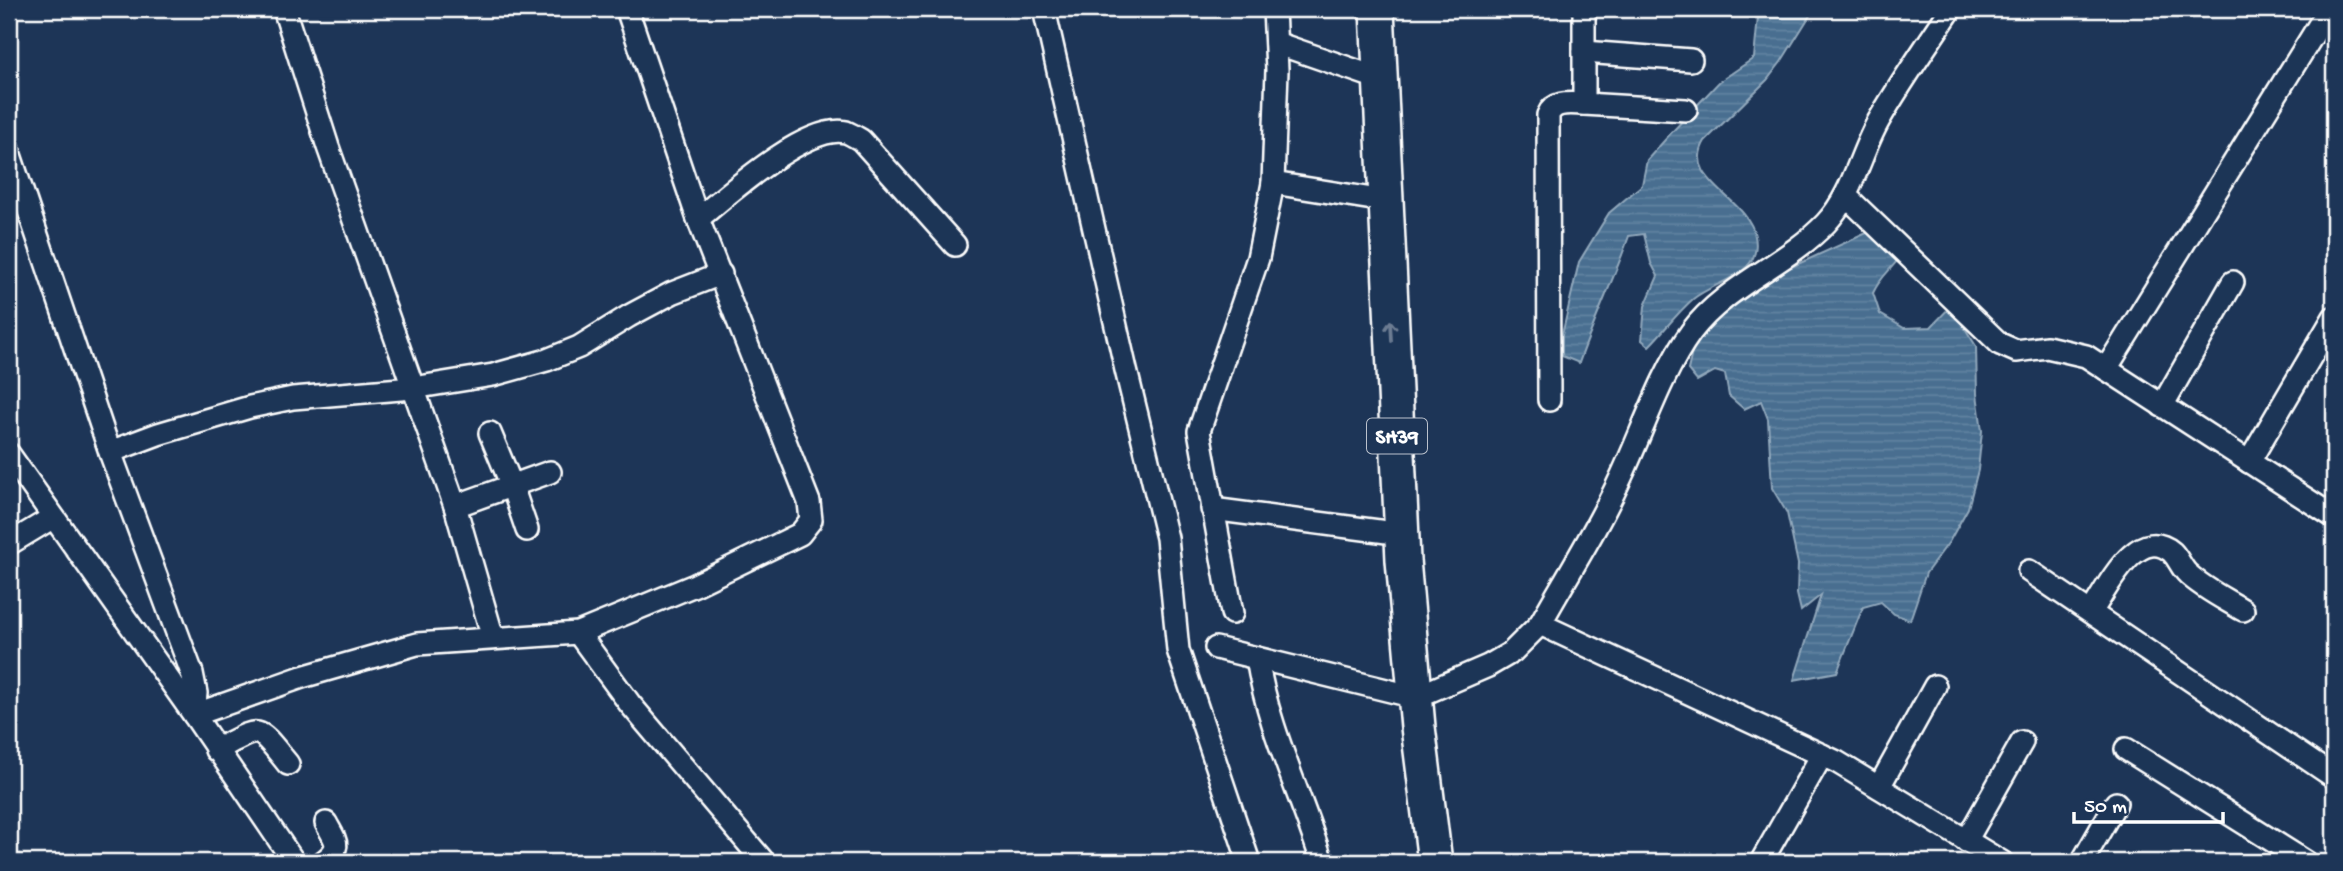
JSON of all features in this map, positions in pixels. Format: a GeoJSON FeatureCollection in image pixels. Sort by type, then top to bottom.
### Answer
{"type":"FeatureCollection","features":[{"type":"Feature","properties":{"kind":"main road","name":"SH39"},"geometry":{"type":"LineString","coordinates":[[1377,9],[1402,534],[1423,694],[1450,862]]}},
{"type":"Feature","properties":{"kind":"main road","name":"SH39"},"geometry":{"type":"LineString","coordinates":[[1399,9],[1418,478],[1423,694],[1435,862]]}},
{"type":"Feature","properties":{"kind":"street"},"geometry":{"type":"LineString","coordinates":[[284,9],[328,147],[455,506],[493,638]]}},
{"type":"Feature","properties":{"kind":"street"},"geometry":{"type":"LineString","coordinates":[[194,715],[302,677],[417,645],[578,633],[695,584],[765,551],[800,534],[811,520],[809,502],[698,219],[627,9]]}},
{"type":"Feature","properties":{"kind":"street"},"geometry":{"type":"LineString","coordinates":[[1044,9],[1167,538],[1178,650],[1248,862]]}},
{"type":"Feature","properties":{"kind":"street"},"geometry":{"type":"LineString","coordinates":[[1231,613],[1199,431],[1258,258],[1273,183],[1277,70],[1274,9]]}},
{"type":"Feature","properties":{"kind":"street"},"geometry":{"type":"LineString","coordinates":[[1584,9],[1584,104]]}},
{"type":"Feature","properties":{"kind":"street"},"geometry":{"type":"LineString","coordinates":[[1216,648],[1423,694],[1488,666],[1512,652],[1541,624],[1620,479],[1670,365],[1692,331],[1716,306],[1798,248],[1827,222],[1846,196],[1863,150],[1879,120],[1951,9]]}},
{"type":"Feature","properties":{"kind":"street"},"geometry":{"type":"LineString","coordinates":[[2106,369],[2329,9]]}},
{"type":"Feature","properties":{"kind":"street"},"geometry":{"type":"LineString","coordinates":[[1276,43],[1380,79]]}},
{"type":"Feature","properties":{"kind":"street"},"geometry":{"type":"LineString","coordinates":[[1584,52],[1691,60]]}},
{"type":"Feature","properties":{"kind":"street"},"geometry":{"type":"LineString","coordinates":[[1549,400],[1550,109],[1555,106],[1584,104],[1686,110]]}},
{"type":"Feature","properties":{"kind":"street"},"geometry":{"type":"LineString","coordinates":[[698,219],[752,174],[790,148],[820,135],[845,132],[861,140],[955,246]]}},
{"type":"Feature","properties":{"kind":"street"},"geometry":{"type":"LineString","coordinates":[[9,152],[110,452],[192,673],[196,693],[194,715]]}},
{"type":"Feature","properties":{"kind":"street"},"geometry":{"type":"LineString","coordinates":[[1273,183],[1385,201]]}},
{"type":"Feature","properties":{"kind":"street"},"geometry":{"type":"LineString","coordinates":[[1846,196],[1986,334],[2000,344],[2016,351],[2047,347],[2086,356],[2334,517]]}},
{"type":"Feature","properties":{"kind":"street"},"geometry":{"type":"LineString","coordinates":[[110,452],[158,434],[261,404],[293,398],[413,388],[493,375],[547,360],[579,347],[672,293],[721,274]]}},
{"type":"Feature","properties":{"kind":"street"},"geometry":{"type":"LineString","coordinates":[[2162,406],[2232,282]]}},
{"type":"Feature","properties":{"kind":"street"},"geometry":{"type":"LineString","coordinates":[[2249,462],[2334,317]]}},
{"type":"Feature","properties":{"kind":"street"},"geometry":{"type":"LineString","coordinates":[[490,433],[513,486],[527,530]]}},
{"type":"Feature","properties":{"kind":"street"},"geometry":{"type":"LineString","coordinates":[[9,454],[194,715],[293,862]]}},
{"type":"Feature","properties":{"kind":"street"},"geometry":{"type":"LineString","coordinates":[[455,506],[550,472]]}},
{"type":"Feature","properties":{"kind":"street"},"geometry":{"type":"LineString","coordinates":[[1212,509],[1402,534]]}},
{"type":"Feature","properties":{"kind":"street"},"geometry":{"type":"LineString","coordinates":[[9,544],[52,518]]}},
{"type":"Feature","properties":{"kind":"street"},"geometry":{"type":"LineString","coordinates":[[2091,612],[2130,554],[2151,544],[2171,551],[2188,575],[2243,610]]}},
{"type":"Feature","properties":{"kind":"street"},"geometry":{"type":"LineString","coordinates":[[2029,571],[2334,777]]}},
{"type":"Feature","properties":{"kind":"street"},"geometry":{"type":"LineString","coordinates":[[1541,624],[1822,755],[2002,862]]}},
{"type":"Feature","properties":{"kind":"street"},"geometry":{"type":"LineString","coordinates":[[578,633],[630,704],[764,862]]}},
{"type":"Feature","properties":{"kind":"street"},"geometry":{"type":"LineString","coordinates":[[1257,658],[1262,690],[1271,719],[1322,862]]}},
{"type":"Feature","properties":{"kind":"street"},"geometry":{"type":"LineString","coordinates":[[1879,787],[1935,685]]}},
{"type":"Feature","properties":{"kind":"street"},"geometry":{"type":"LineString","coordinates":[[216,750],[249,733],[257,732],[263,734],[288,764]]}},
{"type":"Feature","properties":{"kind":"street"},"geometry":{"type":"LineString","coordinates":[[1966,841],[2022,742]]}},
{"type":"Feature","properties":{"kind":"street"},"geometry":{"type":"LineString","coordinates":[[2126,749],[2306,862]]}},
{"type":"Feature","properties":{"kind":"street"},"geometry":{"type":"LineString","coordinates":[[1761,862],[1822,755]]}},
{"type":"Feature","properties":{"kind":"street"},"geometry":{"type":"LineString","coordinates":[[2082,862],[2116,803]]}},
{"type":"Feature","properties":{"kind":"street"},"geometry":{"type":"LineString","coordinates":[[323,862],[332,855],[337,842],[326,822]]}},
{"type":"Feature","properties":{"kind":"water"},"geometry":{"type":"Polygon","coordinates":[[[1763,9],[1814,9],[1767,80],[1705,141],[1700,155],[1708,178],[1750,223],[1756,249],[1752,260],[1736,275],[1693,299],[1649,346],[1642,340],[1645,306],[1658,276],[1651,263],[1644,234],[1629,236],[1579,363],[1562,356],[1562,335],[1579,262],[1609,213],[1642,185],[1647,160],[1719,82],[1754,58],[1758,17],[1763,9]]]}},
{"type":"Feature","properties":{"kind":"water"},"geometry":{"type":"Polygon","coordinates":[[[1869,232],[1903,253],[1873,293],[1880,314],[1904,328],[1931,327],[1951,306],[1976,346],[1977,394],[1982,431],[1978,470],[1968,508],[1949,542],[1926,573],[1910,620],[1894,614],[1881,602],[1863,607],[1837,672],[1794,680],[1821,595],[1801,611],[1797,594],[1798,564],[1787,513],[1772,488],[1768,419],[1761,401],[1744,409],[1729,396],[1725,374],[1715,371],[1697,381],[1688,370],[1703,324],[1769,277],[1869,232]]]}}]}
